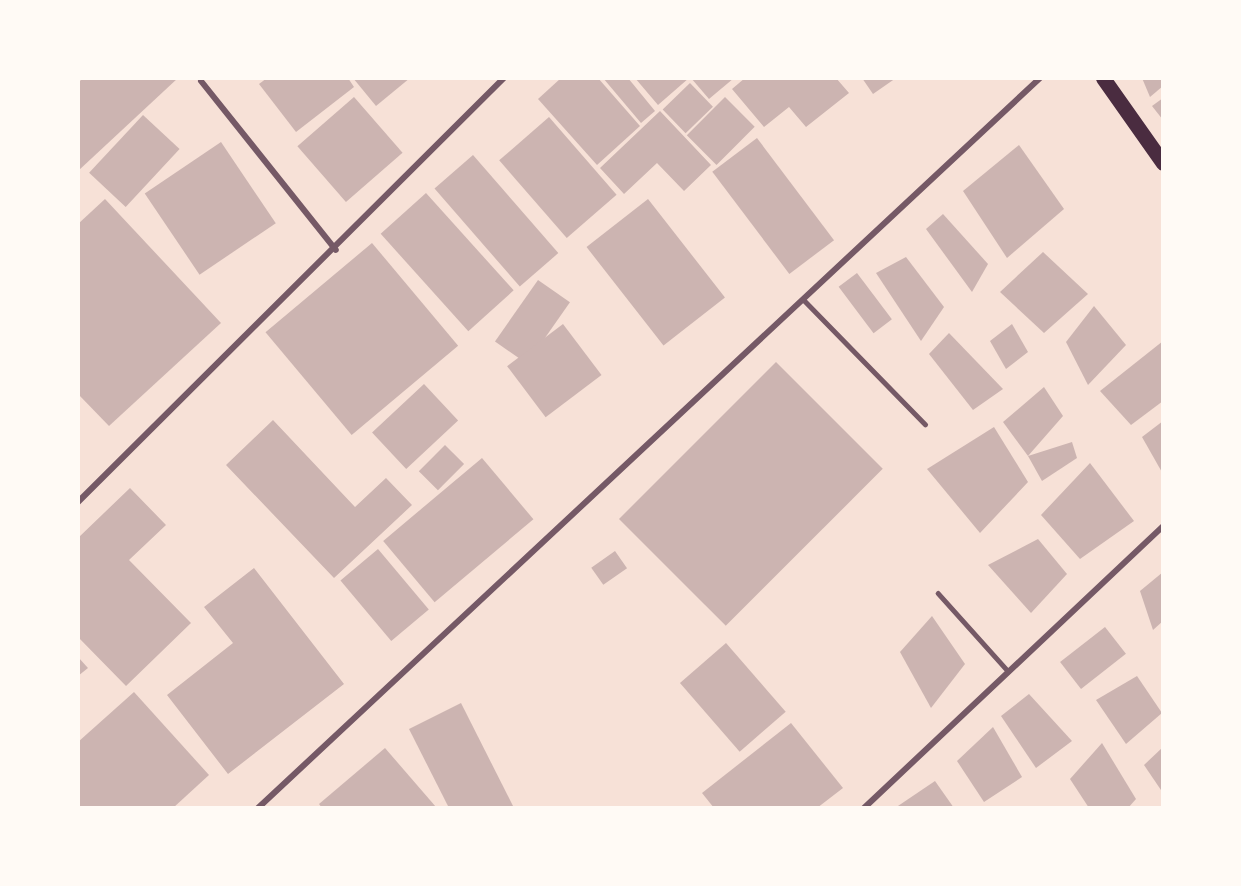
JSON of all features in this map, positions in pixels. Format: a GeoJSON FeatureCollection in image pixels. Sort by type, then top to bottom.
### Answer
{"type":"FeatureCollection","features":[{"type":"Feature","properties":{"kind":"main road"},"geometry":{"type":"LineString","coordinates":[[1103,78],[1163,163]]}},
{"type":"Feature","properties":{"kind":"street"},"geometry":{"type":"LineString","coordinates":[[78,502],[336,250],[504,78]]}},
{"type":"Feature","properties":{"kind":"street"},"geometry":{"type":"LineString","coordinates":[[258,808],[1040,78]]}},
{"type":"Feature","properties":{"kind":"street"},"geometry":{"type":"LineString","coordinates":[[201,81],[336,250]]}},
{"type":"Feature","properties":{"kind":"street"},"geometry":{"type":"LineString","coordinates":[[864,808],[1163,526]]}},
{"type":"Feature","properties":{"kind":"lane"},"geometry":{"type":"LineString","coordinates":[[803,299],[925,424]]}},
{"type":"Feature","properties":{"kind":"lane"},"geometry":{"type":"LineString","coordinates":[[938,592],[1008,671]]}},
{"type":"Feature","properties":{"kind":"building"},"geometry":{"type":"Polygon","coordinates":[[[83,78],[178,78],[78,171],[78,83],[83,78]]]}},
{"type":"Feature","properties":{"kind":"building"},"geometry":{"type":"Polygon","coordinates":[[[267,78],[348,78],[354,87],[296,132],[259,84],[267,78]]]}},
{"type":"Feature","properties":{"kind":"building"},"geometry":{"type":"Polygon","coordinates":[[[353,78],[410,78],[376,106],[353,78]]]}},
{"type":"Feature","properties":{"kind":"building"},"geometry":{"type":"Polygon","coordinates":[[[561,78],[598,78],[640,126],[597,165],[538,99],[561,78]]]}},
{"type":"Feature","properties":{"kind":"building"},"geometry":{"type":"Polygon","coordinates":[[[603,78],[628,78],[655,111],[641,123],[603,78]]]}},
{"type":"Feature","properties":{"kind":"building"},"geometry":{"type":"Polygon","coordinates":[[[635,78],[689,78],[658,105],[635,78]]]}},
{"type":"Feature","properties":{"kind":"building"},"geometry":{"type":"Polygon","coordinates":[[[691,78],[734,78],[709,99],[691,78]]]}},
{"type":"Feature","properties":{"kind":"building"},"geometry":{"type":"Polygon","coordinates":[[[745,78],[836,78],[849,93],[806,127],[789,107],[764,127],[732,89],[745,78]]]}},
{"type":"Feature","properties":{"kind":"building"},"geometry":{"type":"Polygon","coordinates":[[[862,78],[896,78],[873,94],[862,78]]]}},
{"type":"Feature","properties":{"kind":"building"},"geometry":{"type":"Polygon","coordinates":[[[1142,78],[1163,78],[1163,86],[1150,97],[1142,78]]]}},
{"type":"Feature","properties":{"kind":"building"},"geometry":{"type":"Polygon","coordinates":[[[690,83],[713,107],[686,133],[663,109],[690,83]]]}},
{"type":"Feature","properties":{"kind":"building"},"geometry":{"type":"Polygon","coordinates":[[[354,97],[403,153],[346,202],[297,146],[354,97]]]}},
{"type":"Feature","properties":{"kind":"building"},"geometry":{"type":"Polygon","coordinates":[[[725,97],[755,127],[717,165],[687,135],[725,97]]]}},
{"type":"Feature","properties":{"kind":"building"},"geometry":{"type":"Polygon","coordinates":[[[1163,98],[1163,120],[1152,106],[1163,98]]]}},
{"type":"Feature","properties":{"kind":"building"},"geometry":{"type":"Polygon","coordinates":[[[660,111],[711,165],[684,191],[657,163],[624,194],[600,168],[660,111]]]}},
{"type":"Feature","properties":{"kind":"building"},"geometry":{"type":"Polygon","coordinates":[[[143,115],[180,149],[126,207],[89,173],[143,115]]]}},
{"type":"Feature","properties":{"kind":"building"},"geometry":{"type":"Polygon","coordinates":[[[549,117],[617,195],[567,238],[499,160],[549,117]]]}},
{"type":"Feature","properties":{"kind":"building"},"geometry":{"type":"Polygon","coordinates":[[[757,138],[834,240],[789,274],[712,172],[757,138]]]}},
{"type":"Feature","properties":{"kind":"building"},"geometry":{"type":"Polygon","coordinates":[[[221,142],[276,223],[200,275],[145,193],[221,142]]]}},
{"type":"Feature","properties":{"kind":"building"},"geometry":{"type":"Polygon","coordinates":[[[1019,145],[1064,209],[1007,258],[963,191],[1019,145]]]}},
{"type":"Feature","properties":{"kind":"building"},"geometry":{"type":"Polygon","coordinates":[[[473,155],[558,253],[520,287],[435,188],[473,155]]]}},
{"type":"Feature","properties":{"kind":"building"},"geometry":{"type":"Polygon","coordinates":[[[426,193],[514,290],[468,331],[381,234],[426,193]]]}},
{"type":"Feature","properties":{"kind":"building"},"geometry":{"type":"Polygon","coordinates":[[[105,199],[221,323],[109,426],[78,394],[78,224],[105,199]]]}},
{"type":"Feature","properties":{"kind":"building"},"geometry":{"type":"Polygon","coordinates":[[[648,199],[725,298],[663,346],[587,247],[648,199]]]}},
{"type":"Feature","properties":{"kind":"building"},"geometry":{"type":"Polygon","coordinates":[[[943,214],[988,264],[972,292],[926,229],[943,214]]]}},
{"type":"Feature","properties":{"kind":"building"},"geometry":{"type":"Polygon","coordinates":[[[372,243],[458,346],[352,435],[266,332],[372,243]]]}},
{"type":"Feature","properties":{"kind":"building"},"geometry":{"type":"Polygon","coordinates":[[[1043,252],[1088,294],[1044,333],[1000,292],[1043,252]]]}},
{"type":"Feature","properties":{"kind":"building"},"geometry":{"type":"Polygon","coordinates":[[[906,257],[944,307],[921,341],[876,273],[906,257]]]}},
{"type":"Feature","properties":{"kind":"building"},"geometry":{"type":"Polygon","coordinates":[[[857,273],[892,319],[874,333],[839,287],[857,273]]]}},
{"type":"Feature","properties":{"kind":"building"},"geometry":{"type":"Polygon","coordinates":[[[538,280],[570,302],[527,364],[495,341],[538,280]]]}},
{"type":"Feature","properties":{"kind":"building"},"geometry":{"type":"Polygon","coordinates":[[[1094,306],[1126,345],[1088,385],[1066,342],[1094,306]]]}},
{"type":"Feature","properties":{"kind":"building"},"geometry":{"type":"Polygon","coordinates":[[[563,324],[602,375],[546,417],[507,366],[563,324]]]}},
{"type":"Feature","properties":{"kind":"building"},"geometry":{"type":"Polygon","coordinates":[[[1012,324],[1028,352],[1006,369],[990,341],[1012,324]]]}},
{"type":"Feature","properties":{"kind":"building"},"geometry":{"type":"Polygon","coordinates":[[[949,333],[1003,389],[973,410],[929,354],[949,333]]]}},
{"type":"Feature","properties":{"kind":"building"},"geometry":{"type":"Polygon","coordinates":[[[1163,341],[1163,401],[1131,425],[1100,391],[1163,341]]]}},
{"type":"Feature","properties":{"kind":"building"},"geometry":{"type":"Polygon","coordinates":[[[776,362],[883,469],[726,626],[619,519],[776,362]]]}},
{"type":"Feature","properties":{"kind":"building"},"geometry":{"type":"Polygon","coordinates":[[[424,384],[458,421],[406,469],[372,432],[424,384]]]}},
{"type":"Feature","properties":{"kind":"building"},"geometry":{"type":"Polygon","coordinates":[[[1044,387],[1063,416],[1028,456],[1003,422],[1044,387]]]}},
{"type":"Feature","properties":{"kind":"building"},"geometry":{"type":"Polygon","coordinates":[[[273,420],[355,507],[386,478],[412,505],[334,578],[226,465],[273,420]]]}},
{"type":"Feature","properties":{"kind":"building"},"geometry":{"type":"Polygon","coordinates":[[[1163,421],[1163,474],[1142,437],[1163,421]]]}},
{"type":"Feature","properties":{"kind":"building"},"geometry":{"type":"Polygon","coordinates":[[[994,427],[1028,482],[980,533],[927,469],[994,427]]]}},
{"type":"Feature","properties":{"kind":"building"},"geometry":{"type":"Polygon","coordinates":[[[1072,442],[1077,458],[1042,481],[1028,456],[1072,442]]]}},
{"type":"Feature","properties":{"kind":"building"},"geometry":{"type":"Polygon","coordinates":[[[445,445],[464,464],[438,490],[419,471],[445,445]]]}},
{"type":"Feature","properties":{"kind":"building"},"geometry":{"type":"Polygon","coordinates":[[[482,458],[533,519],[435,602],[383,541],[482,458]]]}},
{"type":"Feature","properties":{"kind":"building"},"geometry":{"type":"Polygon","coordinates":[[[1090,463],[1134,521],[1080,559],[1041,515],[1090,463]]]}},
{"type":"Feature","properties":{"kind":"building"},"geometry":{"type":"Polygon","coordinates":[[[130,488],[166,525],[129,560],[191,623],[126,686],[78,637],[78,538],[130,488]]]}},
{"type":"Feature","properties":{"kind":"building"},"geometry":{"type":"Polygon","coordinates":[[[1038,539],[1067,574],[1031,613],[988,565],[1038,539]]]}},
{"type":"Feature","properties":{"kind":"building"},"geometry":{"type":"Polygon","coordinates":[[[378,549],[429,610],[391,641],[340,580],[378,549]]]}},
{"type":"Feature","properties":{"kind":"building"},"geometry":{"type":"Polygon","coordinates":[[[615,551],[627,568],[603,585],[591,568],[615,551]]]}},
{"type":"Feature","properties":{"kind":"building"},"geometry":{"type":"Polygon","coordinates":[[[254,568],[344,684],[228,774],[167,695],[233,643],[204,607],[254,568]]]}},
{"type":"Feature","properties":{"kind":"building"},"geometry":{"type":"Polygon","coordinates":[[[1163,572],[1163,621],[1153,630],[1140,591],[1163,572]]]}},
{"type":"Feature","properties":{"kind":"building"},"geometry":{"type":"Polygon","coordinates":[[[932,616],[965,664],[931,708],[900,652],[932,616]]]}},
{"type":"Feature","properties":{"kind":"building"},"geometry":{"type":"Polygon","coordinates":[[[1105,627],[1126,654],[1081,689],[1060,662],[1105,627]]]}},
{"type":"Feature","properties":{"kind":"building"},"geometry":{"type":"Polygon","coordinates":[[[726,643],[786,712],[740,752],[680,683],[726,643]]]}},
{"type":"Feature","properties":{"kind":"building"},"geometry":{"type":"Polygon","coordinates":[[[78,657],[88,668],[78,676],[78,657]]]}},
{"type":"Feature","properties":{"kind":"building"},"geometry":{"type":"Polygon","coordinates":[[[1137,676],[1162,713],[1126,744],[1096,700],[1137,676]]]}},
{"type":"Feature","properties":{"kind":"building"},"geometry":{"type":"Polygon","coordinates":[[[134,692],[209,775],[173,808],[78,808],[78,742],[134,692]]]}},
{"type":"Feature","properties":{"kind":"building"},"geometry":{"type":"Polygon","coordinates":[[[1029,694],[1072,741],[1036,768],[1001,716],[1029,694]]]}},
{"type":"Feature","properties":{"kind":"building"},"geometry":{"type":"Polygon","coordinates":[[[461,703],[514,808],[449,808],[409,729],[461,703]]]}},
{"type":"Feature","properties":{"kind":"building"},"geometry":{"type":"Polygon","coordinates":[[[791,723],[843,788],[817,808],[714,808],[702,793],[791,723]]]}},
{"type":"Feature","properties":{"kind":"building"},"geometry":{"type":"Polygon","coordinates":[[[993,727],[1022,777],[984,802],[957,761],[993,727]]]}},
{"type":"Feature","properties":{"kind":"building"},"geometry":{"type":"Polygon","coordinates":[[[1102,743],[1136,799],[1128,808],[1089,808],[1070,779],[1102,743]]]}},
{"type":"Feature","properties":{"kind":"building"},"geometry":{"type":"Polygon","coordinates":[[[1163,747],[1163,793],[1144,765],[1163,747]]]}},
{"type":"Feature","properties":{"kind":"building"},"geometry":{"type":"Polygon","coordinates":[[[385,748],[436,807],[322,808],[319,804],[385,748]]]}},
{"type":"Feature","properties":{"kind":"building"},"geometry":{"type":"Polygon","coordinates":[[[935,781],[954,808],[895,808],[935,781]]]}}]}
